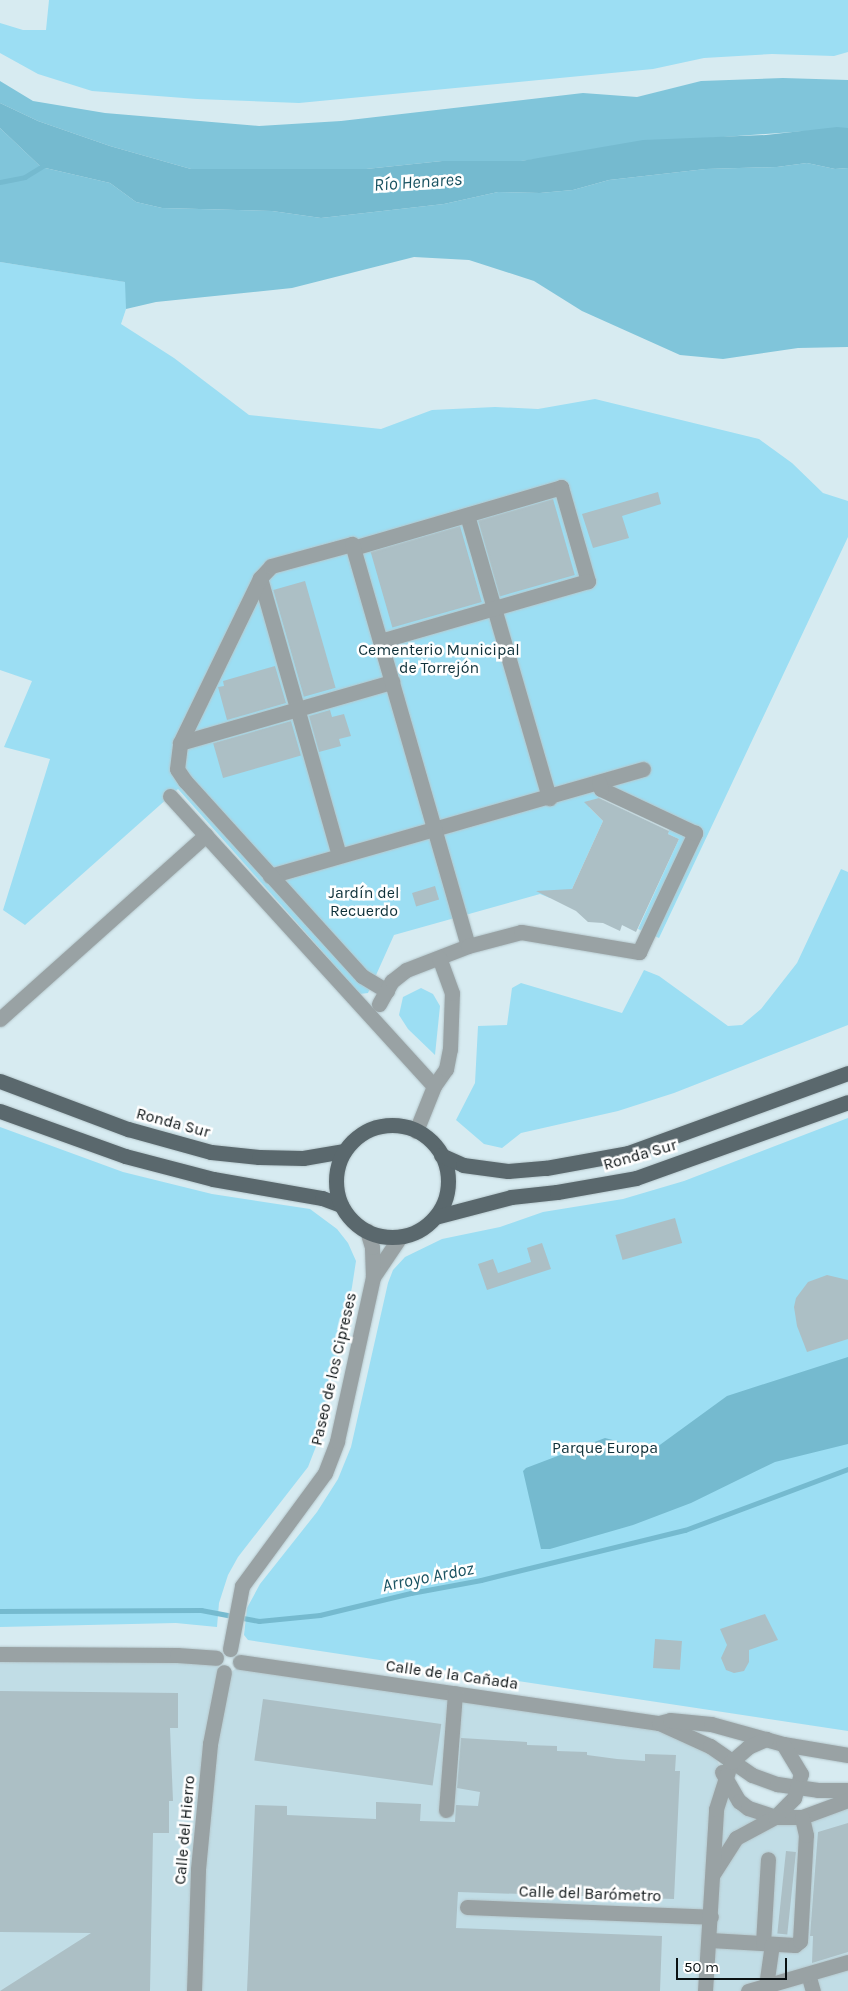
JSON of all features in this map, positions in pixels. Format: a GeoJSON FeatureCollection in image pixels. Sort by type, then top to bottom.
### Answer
{"type":"FeatureCollection","features":[{"type":"Feature","properties":{"kind":"main road","name":"Ronda Sur"},"geometry":{"type":"LineString","coordinates":[[442,1155],[463,1166],[508,1171],[546,1168],[628,1153],[848,1073]]}},
{"type":"Feature","properties":{"kind":"main road","name":"Ronda Sur"},"geometry":{"type":"LineString","coordinates":[[0,1080],[128,1129],[211,1152],[259,1158],[303,1158],[344,1151],[369,1130],[384,1126],[416,1131],[431,1141],[442,1155],[448,1176],[446,1190],[435,1216],[420,1230],[400,1237]]}},
{"type":"Feature","properties":{"kind":"main road","name":"Ronda Sur"},"geometry":{"type":"LineString","coordinates":[[435,1216],[511,1197],[557,1192],[636,1178],[848,1102]]}},
{"type":"Feature","properties":{"kind":"main road"},"geometry":{"type":"LineString","coordinates":[[0,1112],[125,1156],[213,1180],[322,1198],[341,1205]]}},
{"type":"Feature","properties":{"kind":"main road"},"geometry":{"type":"LineString","coordinates":[[344,1151],[337,1168],[336,1187],[341,1205],[352,1220],[367,1231],[383,1236],[400,1237]]}},
{"type":"Feature","properties":{"kind":"street"},"geometry":{"type":"LineString","coordinates":[[353,548],[561,487],[588,581],[380,641]]}},
{"type":"Feature","properties":{"kind":"street"},"geometry":{"type":"LineString","coordinates":[[467,515],[549,798]]}},
{"type":"Feature","properties":{"kind":"street"},"geometry":{"type":"LineString","coordinates":[[468,946],[352,544],[271,566],[260,578],[180,743],[177,769],[185,781],[270,876],[383,998],[406,970],[468,946],[521,932],[639,952],[696,833],[601,789],[599,782]]}},
{"type":"Feature","properties":{"kind":"street"},"geometry":{"type":"LineString","coordinates":[[260,578],[339,855]]}},
{"type":"Feature","properties":{"kind":"street"},"geometry":{"type":"LineString","coordinates":[[180,743],[392,682]]}},
{"type":"Feature","properties":{"kind":"street"},"geometry":{"type":"LineString","coordinates":[[270,876],[339,855],[549,798],[643,769]]}},
{"type":"Feature","properties":{"kind":"street"},"geometry":{"type":"LineString","coordinates":[[170,796],[434,1086]]}},
{"type":"Feature","properties":{"kind":"street"},"geometry":{"type":"LineString","coordinates":[[0,1019],[206,835]]}},
{"type":"Feature","properties":{"kind":"street"},"geometry":{"type":"LineString","coordinates":[[416,1131],[434,1086],[446,1069],[454,1012],[452,993],[440,958]]}},
{"type":"Feature","properties":{"kind":"street","name":"Paseo de los Cipreses"},"geometry":{"type":"LineString","coordinates":[[230,1649],[235,1609],[242,1586],[325,1473],[337,1441],[373,1277],[372,1247],[367,1231]]}},
{"type":"Feature","properties":{"kind":"street","name":"Paseo de los Cipreses"},"geometry":{"type":"LineString","coordinates":[[373,1277],[400,1237]]}},
{"type":"Feature","properties":{"kind":"street"},"geometry":{"type":"LineString","coordinates":[[230,1649],[238,1653],[240,1662],[235,1671],[224,1672],[218,1668],[216,1658],[221,1651],[230,1649]]}},
{"type":"Feature","properties":{"kind":"street"},"geometry":{"type":"LineString","coordinates":[[0,1654],[177,1655],[216,1658]]}},
{"type":"Feature","properties":{"kind":"street","name":"Calle de la Cañada"},"geometry":{"type":"LineString","coordinates":[[240,1662],[659,1723]]}},
{"type":"Feature","properties":{"kind":"street","name":"Calle del Hierro"},"geometry":{"type":"LineString","coordinates":[[194,1991],[199,1860],[210,1744],[224,1672]]}},
{"type":"Feature","properties":{"kind":"street"},"geometry":{"type":"LineString","coordinates":[[446,1810],[455,1693]]}},
{"type":"Feature","properties":{"kind":"street"},"geometry":{"type":"LineString","coordinates":[[659,1723],[670,1720],[710,1724],[783,1744],[848,1755]]}},
{"type":"Feature","properties":{"kind":"street"},"geometry":{"type":"LineString","coordinates":[[659,1723],[710,1746],[731,1762],[777,1784],[848,1790]]}},
{"type":"Feature","properties":{"kind":"street"},"geometry":{"type":"LineString","coordinates":[[705,1991],[710,1940],[716,1809],[724,1776],[731,1762],[748,1747],[766,1739]]}},
{"type":"Feature","properties":{"kind":"street"},"geometry":{"type":"LineString","coordinates":[[713,1875],[726,1848],[750,1829],[775,1817],[794,1798],[799,1787],[801,1774],[797,1764],[783,1744]]}},
{"type":"Feature","properties":{"kind":"street"},"geometry":{"type":"LineString","coordinates":[[710,1746],[724,1776],[739,1801],[748,1808],[775,1817],[802,1817],[848,1800]]}},
{"type":"Feature","properties":{"kind":"street"},"geometry":{"type":"LineString","coordinates":[[710,1940],[795,1945],[800,1941],[806,1835],[802,1817]]}},
{"type":"Feature","properties":{"kind":"street"},"geometry":{"type":"LineString","coordinates":[[766,1986],[768,1859]]}},
{"type":"Feature","properties":{"kind":"street","name":"Calle del Barómetro"},"geometry":{"type":"LineString","coordinates":[[467,1907],[711,1917]]}},
{"type":"Feature","properties":{"kind":"street"},"geometry":{"type":"LineString","coordinates":[[748,1991],[848,1962]]}},
{"type":"Feature","properties":{"kind":"street"},"geometry":{"type":"LineString","coordinates":[[808,1974],[813,1991]]}},
{"type":"Feature","properties":{"kind":"shaded area"},"geometry":{"type":"Polygon","coordinates":[[[783,78],[848,80],[848,128],[710,138],[521,161],[442,161],[366,169],[265,172],[191,169],[110,146],[38,121],[0,103],[0,81],[33,101],[105,113],[259,126],[341,121],[583,93],[637,97],[701,81],[783,78]]]}},
{"type":"Feature","properties":{"kind":"shaded area"},"geometry":{"type":"Polygon","coordinates":[[[0,128],[41,167],[110,183],[136,202],[162,208],[272,211],[321,218],[444,204],[498,192],[540,193],[573,190],[609,180],[706,169],[777,167],[807,163],[835,169],[848,168],[848,347],[798,348],[723,359],[680,355],[582,311],[534,281],[469,260],[414,257],[292,288],[156,302],[126,309],[125,282],[0,262],[0,128]]]}},
{"type":"Feature","properties":{"kind":"shaded area"},"geometry":{"type":"Polygon","coordinates":[[[0,1654],[216,1664],[221,1671],[230,1673],[239,1666],[659,1723],[710,1746],[732,1791],[775,1817],[848,1800],[848,1991],[0,1991],[0,1654]]]}},
{"type":"Feature","properties":{"kind":"green space"},"geometry":{"type":"Polygon","coordinates":[[[49,0],[848,0],[848,52],[834,56],[772,54],[704,58],[653,69],[299,103],[197,99],[92,91],[38,74],[0,53],[0,23],[23,30],[46,30],[49,0]]]}},
{"type":"Feature","properties":{"kind":"green space","name":"Cementerio Municipal de Torrejón"},"geometry":{"type":"Polygon","coordinates":[[[0,262],[126,282],[126,309],[121,324],[174,358],[249,415],[381,429],[432,410],[495,407],[538,409],[595,399],[759,439],[792,463],[823,493],[848,501],[848,537],[659,938],[638,929],[679,839],[668,834],[669,829],[602,798],[589,801],[589,807],[603,821],[572,889],[550,898],[540,894],[394,935],[368,993],[360,994],[178,789],[25,925],[3,910],[50,759],[4,747],[32,681],[0,670],[0,262]]]}},
{"type":"Feature","properties":{"kind":"green space"},"geometry":{"type":"Polygon","coordinates":[[[841,869],[848,872],[848,1025],[674,1093],[618,1111],[521,1133],[502,1148],[484,1144],[456,1120],[475,1083],[478,1026],[507,1025],[512,988],[521,983],[622,1013],[644,970],[659,976],[728,1026],[742,1025],[761,1009],[797,963],[841,869]]]}},
{"type":"Feature","properties":{"kind":"green space"},"geometry":{"type":"Polygon","coordinates":[[[421,988],[433,994],[440,1006],[435,1055],[408,1029],[399,1015],[403,997],[421,988]]]}},
{"type":"Feature","properties":{"kind":"green space","name":"Parque Europa"},"geometry":{"type":"Polygon","coordinates":[[[848,1118],[848,1731],[248,1640],[244,1635],[247,1608],[260,1584],[317,1512],[338,1479],[351,1447],[388,1283],[393,1270],[405,1257],[442,1239],[500,1227],[543,1212],[623,1199],[684,1181],[848,1118]]]}},
{"type":"Feature","properties":{"kind":"green space"},"geometry":{"type":"Polygon","coordinates":[[[0,1127],[123,1172],[212,1194],[310,1209],[337,1229],[348,1243],[356,1261],[322,1431],[308,1467],[238,1557],[228,1575],[219,1603],[217,1627],[176,1623],[0,1627],[0,1127]]]}},
{"type":"Feature","properties":{"kind":"water","name":"Río Henares"},"geometry":{"type":"Polygon","coordinates":[[[0,103],[38,121],[110,146],[191,169],[366,169],[442,161],[521,161],[643,140],[766,135],[837,127],[848,128],[848,168],[835,169],[807,163],[777,167],[706,169],[609,180],[573,190],[540,193],[498,192],[444,204],[321,218],[272,211],[162,208],[136,202],[110,183],[41,167],[0,128],[0,103]]]}},
{"type":"Feature","properties":{"kind":"water"},"geometry":{"type":"Polygon","coordinates":[[[848,1357],[848,1444],[775,1462],[691,1503],[633,1525],[550,1549],[541,1549],[523,1471],[526,1468],[605,1438],[643,1448],[657,1447],[727,1396],[848,1357]]]}},
{"type":"Feature","properties":{"kind":"building"},"geometry":{"type":"Polygon","coordinates":[[[658,492],[661,504],[622,516],[629,538],[593,548],[582,514],[658,492]]]}},
{"type":"Feature","properties":{"kind":"building"},"geometry":{"type":"Polygon","coordinates":[[[553,499],[575,575],[500,596],[478,520],[553,499]]]}},
{"type":"Feature","properties":{"kind":"building"},"geometry":{"type":"Polygon","coordinates":[[[460,526],[482,602],[392,628],[371,552],[460,526]]]}},
{"type":"Feature","properties":{"kind":"building"},"geometry":{"type":"Polygon","coordinates":[[[305,581],[336,688],[304,697],[273,590],[305,581]]]}},
{"type":"Feature","properties":{"kind":"building"},"geometry":{"type":"Polygon","coordinates":[[[275,666],[286,703],[227,720],[218,687],[224,686],[223,681],[275,666]]]}},
{"type":"Feature","properties":{"kind":"building"},"geometry":{"type":"Polygon","coordinates":[[[330,710],[332,717],[344,714],[351,736],[339,739],[341,746],[319,752],[309,716],[330,710]]]}},
{"type":"Feature","properties":{"kind":"building"},"geometry":{"type":"Polygon","coordinates":[[[291,721],[301,756],[223,778],[213,743],[291,721]]]}},
{"type":"Feature","properties":{"kind":"building"},"geometry":{"type":"Polygon","coordinates":[[[599,798],[669,831],[668,834],[679,839],[636,932],[622,925],[620,931],[603,923],[588,922],[576,911],[536,891],[572,889],[603,821],[584,802],[599,798]]]}},
{"type":"Feature","properties":{"kind":"building"},"geometry":{"type":"Polygon","coordinates":[[[435,886],[439,899],[416,906],[412,893],[435,886]]]}},
{"type":"Feature","properties":{"kind":"building"},"geometry":{"type":"Polygon","coordinates":[[[675,1218],[682,1243],[623,1260],[615,1235],[675,1218]]]}},
{"type":"Feature","properties":{"kind":"building"},"geometry":{"type":"Polygon","coordinates":[[[542,1243],[551,1269],[487,1290],[478,1264],[493,1259],[498,1273],[531,1262],[527,1248],[542,1243]]]}},
{"type":"Feature","properties":{"kind":"building"},"geometry":{"type":"Polygon","coordinates":[[[827,1275],[848,1280],[848,1339],[807,1352],[797,1326],[794,1307],[796,1298],[808,1282],[827,1275]]]}},
{"type":"Feature","properties":{"kind":"building"},"geometry":{"type":"Polygon","coordinates":[[[765,1614],[778,1640],[749,1650],[749,1662],[744,1671],[734,1673],[726,1670],[721,1658],[727,1645],[720,1629],[765,1614]]]}},
{"type":"Feature","properties":{"kind":"building"},"geometry":{"type":"Polygon","coordinates":[[[655,1639],[682,1641],[680,1670],[653,1668],[655,1639]]]}},
{"type":"Feature","properties":{"kind":"building"},"geometry":{"type":"Polygon","coordinates":[[[0,1691],[178,1693],[178,1728],[170,1728],[173,1801],[169,1801],[169,1833],[153,1833],[150,1991],[0,1991],[91,1933],[0,1932],[0,1691]]]}},
{"type":"Feature","properties":{"kind":"building"},"geometry":{"type":"Polygon","coordinates":[[[263,1699],[441,1724],[433,1785],[254,1760],[263,1699]]]}},
{"type":"Feature","properties":{"kind":"building"},"geometry":{"type":"Polygon","coordinates":[[[461,1738],[557,1746],[557,1751],[587,1752],[587,1755],[617,1759],[645,1761],[645,1754],[676,1755],[675,1771],[680,1771],[674,1899],[458,1892],[456,1928],[662,1936],[660,1991],[247,1991],[255,1805],[287,1806],[287,1815],[376,1819],[376,1802],[421,1804],[420,1821],[455,1822],[456,1805],[478,1806],[480,1792],[457,1788],[461,1738]]]}},
{"type":"Feature","properties":{"kind":"building"},"geometry":{"type":"Polygon","coordinates":[[[848,1823],[848,1952],[812,1963],[813,1936],[810,1936],[818,1832],[848,1823]]]}},
{"type":"Feature","properties":{"kind":"building"},"geometry":{"type":"Polygon","coordinates":[[[786,1851],[796,1852],[787,1935],[777,1934],[786,1851]]]}},
{"type":"Feature","properties":{"kind":"waterway"},"geometry":{"type":"LineString","coordinates":[[0,182],[25,177],[44,165]]}},
{"type":"Feature","properties":{"kind":"waterway","name":"Arroyo Ardoz"},"geometry":{"type":"LineString","coordinates":[[0,1611],[201,1610],[259,1621],[320,1615],[411,1593],[481,1580],[685,1530],[848,1469]]}},
{"type":"Feature","properties":{"kind":"park label","name":"Jardín del Recuerdo"},"geometry":{"type":"Point","coordinates":[364,902]}}]}
